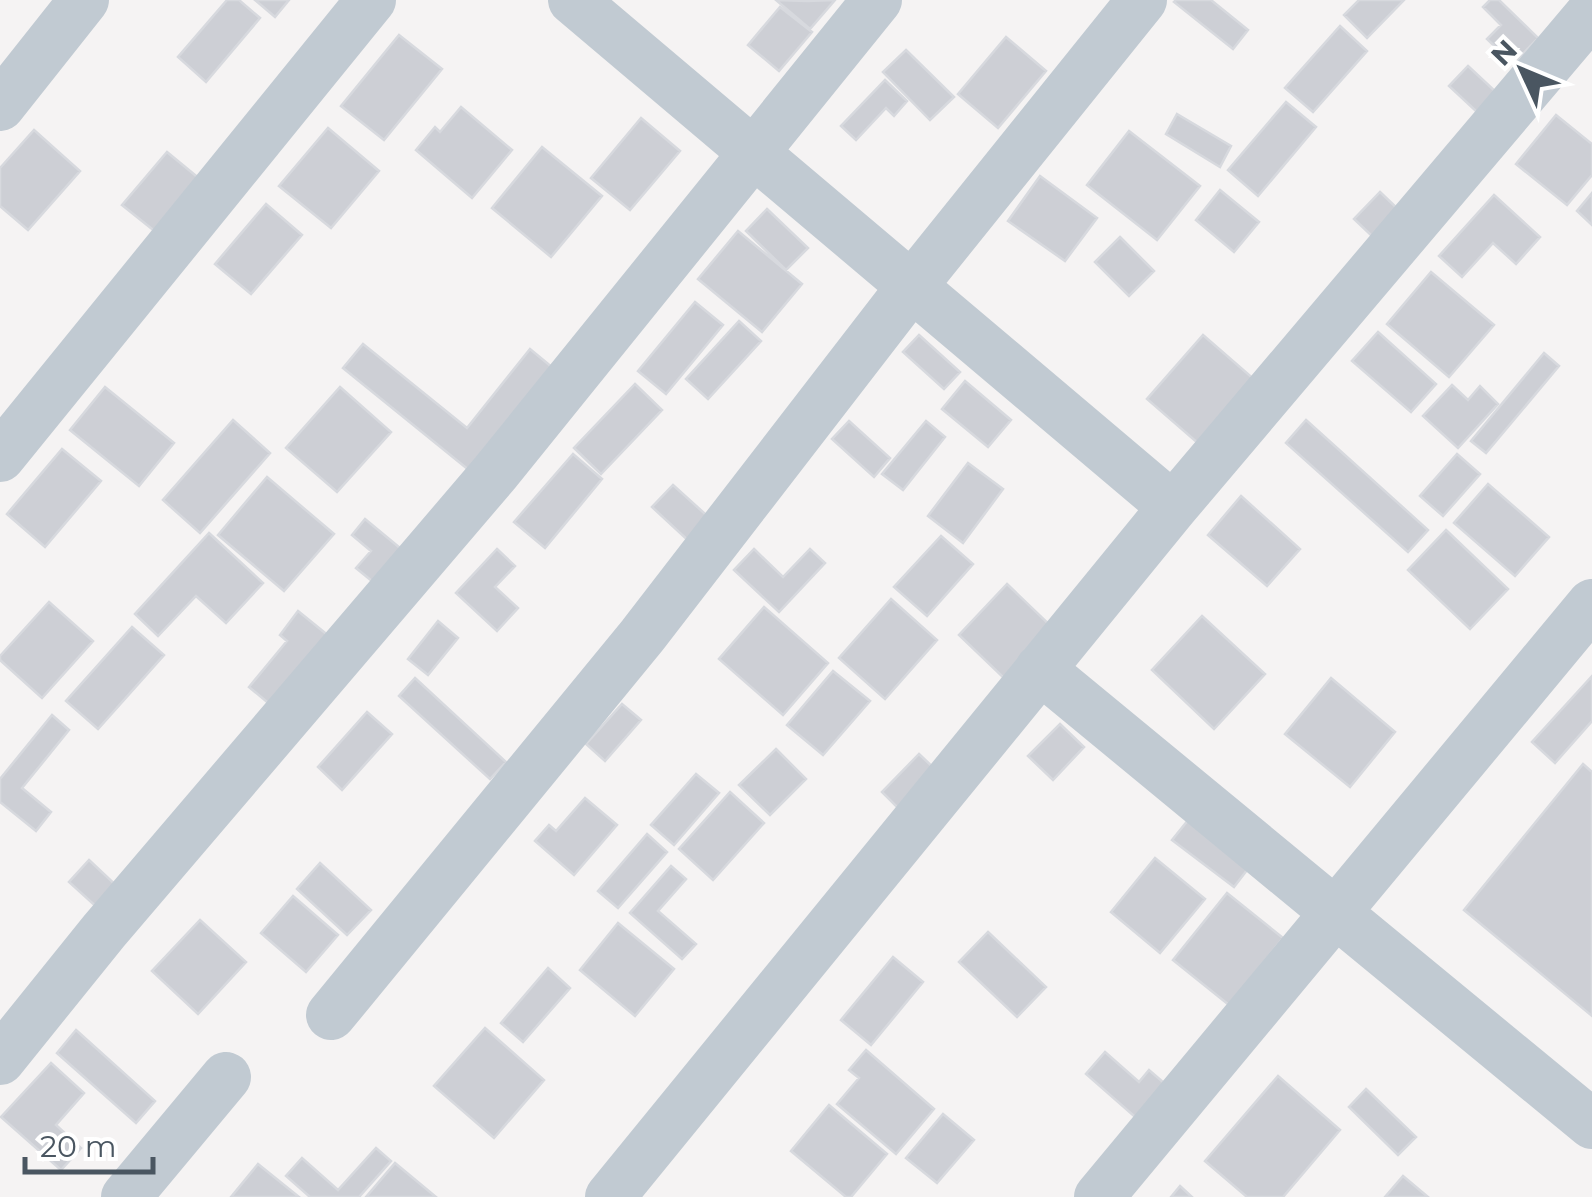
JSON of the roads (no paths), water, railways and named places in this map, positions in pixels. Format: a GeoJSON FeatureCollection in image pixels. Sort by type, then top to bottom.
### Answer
{"type":"FeatureCollection","features":[{"type":"Feature","properties":{"kind":"street"},"geometry":{"type":"LineString","coordinates":[[0,106],[84,0]]}},
{"type":"Feature","properties":{"kind":"street"},"geometry":{"type":"LineString","coordinates":[[0,457],[371,0]]}},
{"type":"Feature","properties":{"kind":"street"},"geometry":{"type":"LineString","coordinates":[[573,0],[1173,507]]}},
{"type":"Feature","properties":{"kind":"street"},"geometry":{"type":"LineString","coordinates":[[0,1060],[104,931],[495,473],[877,0]]}},
{"type":"Feature","properties":{"kind":"street"},"geometry":{"type":"LineString","coordinates":[[331,1014],[642,636],[912,286],[1142,0]]}},
{"type":"Feature","properties":{"kind":"street"},"geometry":{"type":"LineString","coordinates":[[610,1197],[1173,507],[1592,12]]}},
{"type":"Feature","properties":{"kind":"street"},"geometry":{"type":"LineString","coordinates":[[1099,1197],[1592,604]]}},
{"type":"Feature","properties":{"kind":"street"},"geometry":{"type":"LineString","coordinates":[[1040,669],[1592,1124]]}},
{"type":"Feature","properties":{"kind":"street"},"geometry":{"type":"LineString","coordinates":[[126,1197],[226,1077]]}}]}
